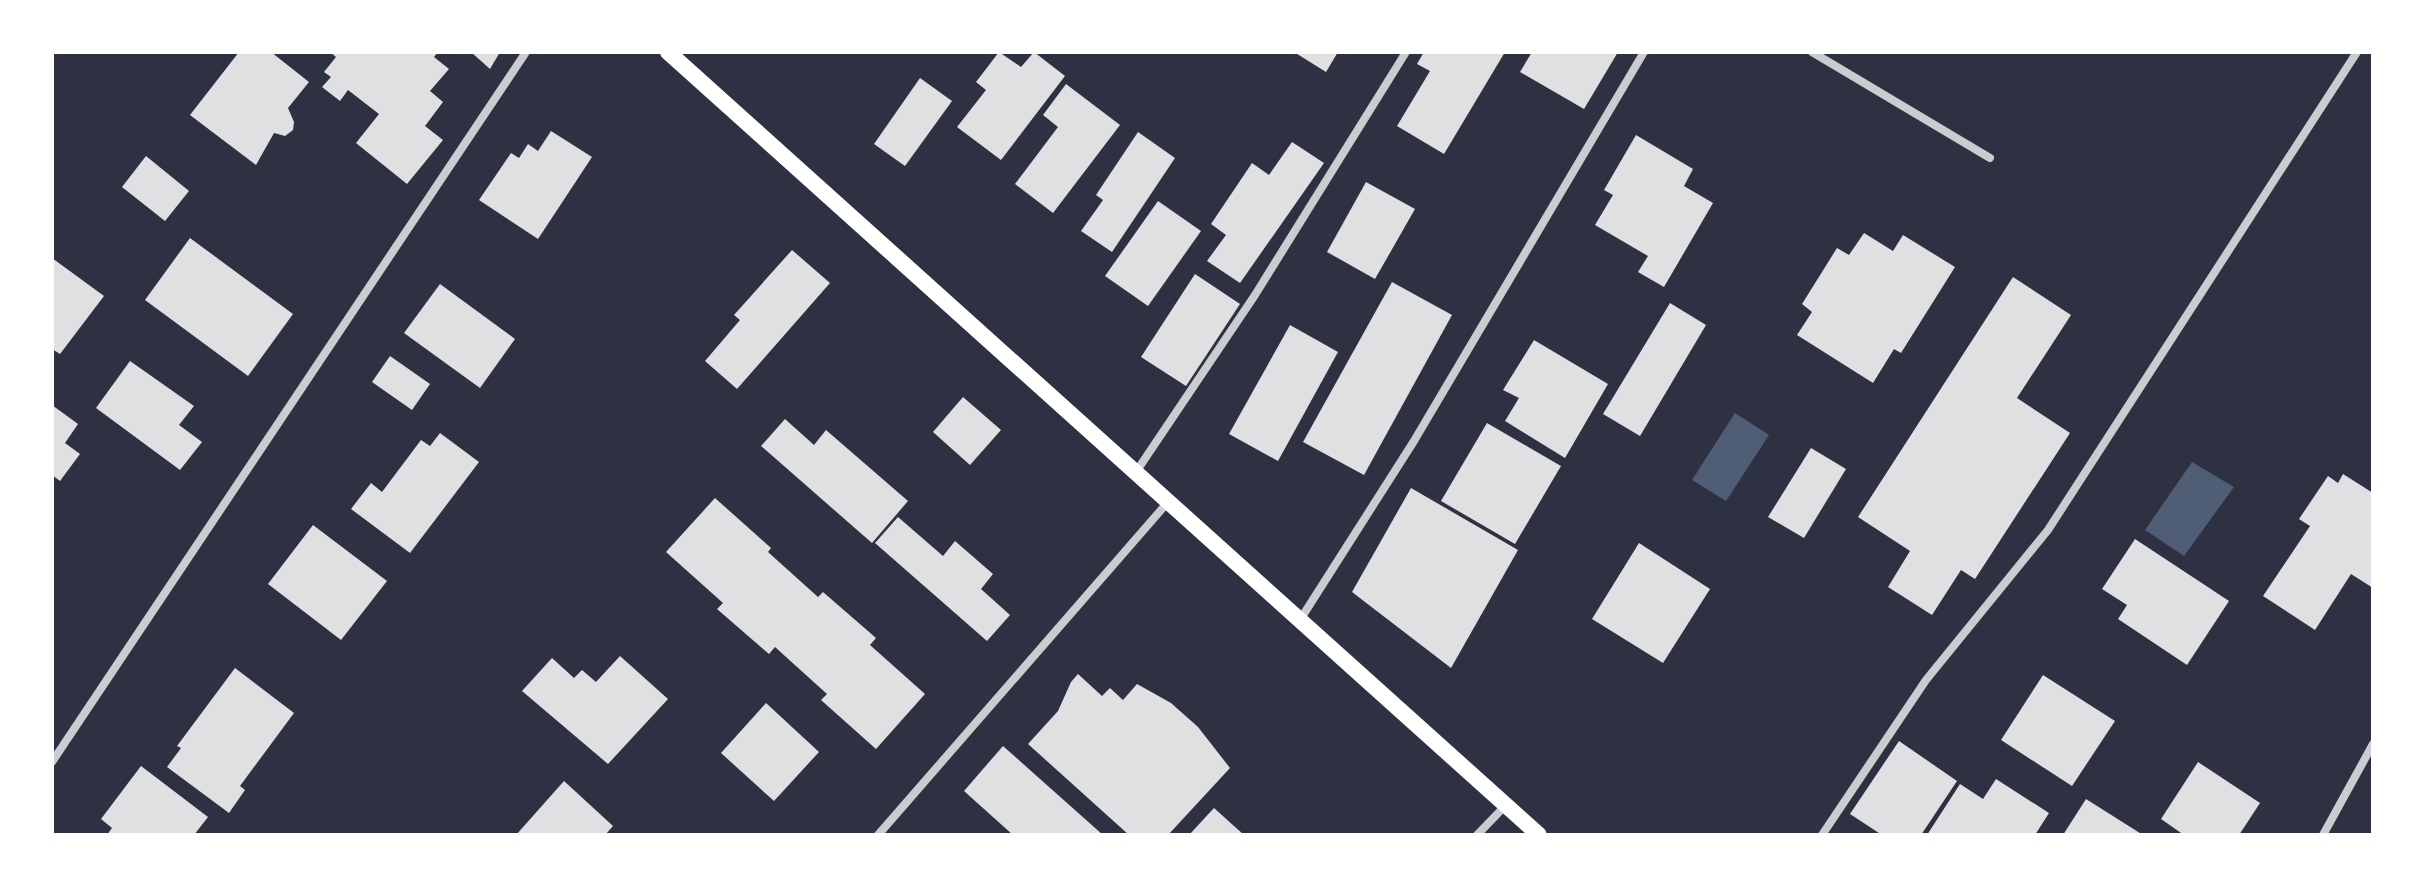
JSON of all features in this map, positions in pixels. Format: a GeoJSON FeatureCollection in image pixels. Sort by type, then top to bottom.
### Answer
{"type":"FeatureCollection","features":[{"type":"Feature","properties":{"kind":"main road"},"geometry":{"type":"LineString","coordinates":[[668,52],[1539,835]]}},
{"type":"Feature","properties":{"kind":"street"},"geometry":{"type":"LineString","coordinates":[[52,762],[526,52]]}},
{"type":"Feature","properties":{"kind":"street"},"geometry":{"type":"LineString","coordinates":[[1136,473],[1247,308],[1406,52]]}},
{"type":"Feature","properties":{"kind":"street"},"geometry":{"type":"LineString","coordinates":[[1300,620],[1414,441],[1644,52]]}},
{"type":"Feature","properties":{"kind":"street"},"geometry":{"type":"LineString","coordinates":[[1812,52],[1990,158]]}},
{"type":"Feature","properties":{"kind":"street"},"geometry":{"type":"LineString","coordinates":[[1822,835],[1926,680],[2048,530],[2357,52]]}},
{"type":"Feature","properties":{"kind":"street"},"geometry":{"type":"LineString","coordinates":[[878,835],[1168,502]]}},
{"type":"Feature","properties":{"kind":"street"},"geometry":{"type":"LineString","coordinates":[[2323,835],[2373,744]]}},
{"type":"Feature","properties":{"kind":"street"},"geometry":{"type":"LineString","coordinates":[[1477,835],[1506,805]]}},
{"type":"Feature","properties":{"kind":"water"},"geometry":{"type":"Polygon","coordinates":[[[1735,413],[1769,435],[1726,501],[1692,480],[1735,413]]]}},
{"type":"Feature","properties":{"kind":"water"},"geometry":{"type":"Polygon","coordinates":[[[2192,462],[2234,487],[2184,556],[2145,530],[2192,462]]]}},
{"type":"Feature","properties":{"kind":"building"},"geometry":{"type":"Polygon","coordinates":[[[239,52],[271,52],[309,82],[288,108],[294,122],[293,130],[285,136],[274,133],[256,165],[190,115],[239,52]]]}},
{"type":"Feature","properties":{"kind":"building"},"geometry":{"type":"Polygon","coordinates":[[[330,52],[438,52],[434,57],[449,69],[430,91],[443,102],[425,126],[443,140],[407,184],[356,143],[379,114],[348,90],[340,101],[322,87],[331,77],[324,72],[336,57],[330,52]]]}},
{"type":"Feature","properties":{"kind":"building"},"geometry":{"type":"Polygon","coordinates":[[[471,52],[500,52],[490,69],[471,52]]]}},
{"type":"Feature","properties":{"kind":"building"},"geometry":{"type":"Polygon","coordinates":[[[999,52],[1021,67],[1034,52],[1065,76],[1001,160],[957,127],[986,90],[976,82],[999,52]]]}},
{"type":"Feature","properties":{"kind":"building"},"geometry":{"type":"Polygon","coordinates":[[[1294,52],[1338,52],[1326,72],[1294,52]]]}},
{"type":"Feature","properties":{"kind":"building"},"geometry":{"type":"Polygon","coordinates":[[[1424,52],[1505,52],[1444,154],[1397,126],[1430,71],[1417,64],[1424,52]]]}},
{"type":"Feature","properties":{"kind":"building"},"geometry":{"type":"Polygon","coordinates":[[[1532,52],[1618,52],[1584,109],[1520,72],[1532,52]]]}},
{"type":"Feature","properties":{"kind":"building"},"geometry":{"type":"Polygon","coordinates":[[[920,78],[952,101],[905,166],[874,144],[920,78]]]}},
{"type":"Feature","properties":{"kind":"building"},"geometry":{"type":"Polygon","coordinates":[[[1066,84],[1120,125],[1053,213],[1015,184],[1058,127],[1043,115],[1066,84]]]}},
{"type":"Feature","properties":{"kind":"building"},"geometry":{"type":"Polygon","coordinates":[[[551,131],[592,157],[538,239],[479,200],[511,153],[519,158],[528,144],[538,151],[551,131]]]}},
{"type":"Feature","properties":{"kind":"building"},"geometry":{"type":"Polygon","coordinates":[[[1138,132],[1175,158],[1112,252],[1081,231],[1103,200],[1096,195],[1138,132]]]}},
{"type":"Feature","properties":{"kind":"building"},"geometry":{"type":"Polygon","coordinates":[[[1636,135],[1693,169],[1684,186],[1713,203],[1664,287],[1638,272],[1648,256],[1595,225],[1613,195],[1604,190],[1636,135]]]}},
{"type":"Feature","properties":{"kind":"building"},"geometry":{"type":"Polygon","coordinates":[[[1292,142],[1324,163],[1240,283],[1207,261],[1226,235],[1211,224],[1252,163],[1269,175],[1292,142]]]}},
{"type":"Feature","properties":{"kind":"building"},"geometry":{"type":"Polygon","coordinates":[[[146,156],[189,191],[165,221],[122,187],[146,156]]]}},
{"type":"Feature","properties":{"kind":"building"},"geometry":{"type":"Polygon","coordinates":[[[1366,182],[1415,209],[1375,279],[1327,252],[1366,182]]]}},
{"type":"Feature","properties":{"kind":"building"},"geometry":{"type":"Polygon","coordinates":[[[1158,201],[1201,231],[1148,306],[1105,276],[1158,201]]]}},
{"type":"Feature","properties":{"kind":"building"},"geometry":{"type":"Polygon","coordinates":[[[1864,233],[1893,251],[1903,235],[1955,267],[1901,353],[1894,349],[1873,383],[1797,335],[1812,312],[1802,304],[1837,248],[1849,255],[1864,233]]]}},
{"type":"Feature","properties":{"kind":"building"},"geometry":{"type":"Polygon","coordinates":[[[190,238],[293,314],[248,376],[145,300],[190,238]]]}},
{"type":"Feature","properties":{"kind":"building"},"geometry":{"type":"Polygon","coordinates":[[[792,250],[830,283],[737,389],[705,361],[740,320],[734,315],[792,250]]]}},
{"type":"Feature","properties":{"kind":"building"},"geometry":{"type":"Polygon","coordinates":[[[52,258],[104,296],[60,354],[52,349],[52,258]]]}},
{"type":"Feature","properties":{"kind":"building"},"geometry":{"type":"Polygon","coordinates":[[[1195,274],[1240,304],[1186,386],[1141,357],[1195,274]]]}},
{"type":"Feature","properties":{"kind":"building"},"geometry":{"type":"Polygon","coordinates":[[[2013,277],[2071,315],[2017,398],[2070,433],[1975,579],[1961,570],[1932,615],[1888,587],[1910,551],[1858,517],[2013,277]]]}},
{"type":"Feature","properties":{"kind":"building"},"geometry":{"type":"Polygon","coordinates":[[[1392,282],[1452,315],[1364,475],[1303,442],[1392,282]]]}},
{"type":"Feature","properties":{"kind":"building"},"geometry":{"type":"Polygon","coordinates":[[[440,284],[515,339],[480,388],[404,333],[440,284]]]}},
{"type":"Feature","properties":{"kind":"building"},"geometry":{"type":"Polygon","coordinates":[[[1670,303],[1706,325],[1640,436],[1603,414],[1670,303]]]}},
{"type":"Feature","properties":{"kind":"building"},"geometry":{"type":"Polygon","coordinates":[[[1290,325],[1338,352],[1278,461],[1229,434],[1290,325]]]}},
{"type":"Feature","properties":{"kind":"building"},"geometry":{"type":"Polygon","coordinates":[[[1534,340],[1608,384],[1565,458],[1505,421],[1519,398],[1503,390],[1534,340]]]}},
{"type":"Feature","properties":{"kind":"building"},"geometry":{"type":"Polygon","coordinates":[[[390,356],[430,384],[412,410],[372,382],[390,356]]]}},
{"type":"Feature","properties":{"kind":"building"},"geometry":{"type":"Polygon","coordinates":[[[130,361],[194,406],[179,425],[202,442],[180,470],[96,408],[130,361]]]}},
{"type":"Feature","properties":{"kind":"building"},"geometry":{"type":"Polygon","coordinates":[[[963,397],[1001,430],[970,465],[933,432],[963,397]]]}},
{"type":"Feature","properties":{"kind":"building"},"geometry":{"type":"Polygon","coordinates":[[[52,405],[78,424],[65,443],[80,454],[60,481],[52,475],[52,405]]]}},
{"type":"Feature","properties":{"kind":"building"},"geometry":{"type":"Polygon","coordinates":[[[785,419],[814,445],[826,430],[908,501],[872,543],[761,446],[785,419]]]}},
{"type":"Feature","properties":{"kind":"building"},"geometry":{"type":"Polygon","coordinates":[[[1487,423],[1561,466],[1515,544],[1441,501],[1487,423]]]}},
{"type":"Feature","properties":{"kind":"building"},"geometry":{"type":"Polygon","coordinates":[[[440,433],[479,462],[410,553],[351,509],[371,483],[382,492],[421,440],[430,446],[440,433]]]}},
{"type":"Feature","properties":{"kind":"building"},"geometry":{"type":"Polygon","coordinates":[[[1811,448],[1846,469],[1804,538],[1768,517],[1811,448]]]}},
{"type":"Feature","properties":{"kind":"building"},"geometry":{"type":"Polygon","coordinates":[[[2343,474],[2373,493],[2373,588],[2351,574],[2315,630],[2263,596],[2310,526],[2299,519],[2328,476],[2338,483],[2343,474]]]}},
{"type":"Feature","properties":{"kind":"building"},"geometry":{"type":"Polygon","coordinates":[[[1411,488],[1518,550],[1451,668],[1352,592],[1411,488]]]}},
{"type":"Feature","properties":{"kind":"building"},"geometry":{"type":"Polygon","coordinates":[[[715,498],[771,548],[768,552],[818,597],[823,592],[876,638],[870,645],[925,694],[876,749],[821,700],[827,694],[775,647],[769,654],[717,609],[723,603],[666,552],[715,498]]]}},
{"type":"Feature","properties":{"kind":"building"},"geometry":{"type":"Polygon","coordinates":[[[898,517],[943,556],[955,541],[993,574],[981,589],[1010,615],[987,641],[875,543],[898,517]]]}},
{"type":"Feature","properties":{"kind":"building"},"geometry":{"type":"Polygon","coordinates":[[[313,525],[387,581],[341,640],[268,584],[313,525]]]}},
{"type":"Feature","properties":{"kind":"building"},"geometry":{"type":"Polygon","coordinates":[[[2135,539],[2229,601],[2187,665],[2118,619],[2127,605],[2102,589],[2135,539]]]}},
{"type":"Feature","properties":{"kind":"building"},"geometry":{"type":"Polygon","coordinates":[[[1639,543],[1710,589],[1663,663],[1592,619],[1639,543]]]}},
{"type":"Feature","properties":{"kind":"building"},"geometry":{"type":"Polygon","coordinates":[[[620,656],[668,699],[608,764],[522,691],[552,658],[574,678],[582,670],[596,682],[620,656]]]}},
{"type":"Feature","properties":{"kind":"building"},"geometry":{"type":"Polygon","coordinates":[[[235,668],[294,713],[240,786],[245,790],[229,813],[167,767],[181,748],[177,746],[235,668]]]}},
{"type":"Feature","properties":{"kind":"building"},"geometry":{"type":"Polygon","coordinates":[[[1078,674],[1102,696],[1110,688],[1123,700],[1137,684],[1171,703],[1198,727],[1230,768],[1168,835],[1129,835],[1028,744],[1058,711],[1078,674]]]}},
{"type":"Feature","properties":{"kind":"building"},"geometry":{"type":"Polygon","coordinates":[[[2043,675],[2115,721],[2072,786],[2001,740],[2043,675]]]}},
{"type":"Feature","properties":{"kind":"building"},"geometry":{"type":"Polygon","coordinates":[[[766,703],[819,752],[774,801],[721,753],[766,703]]]}},
{"type":"Feature","properties":{"kind":"building"},"geometry":{"type":"Polygon","coordinates":[[[1899,741],[1957,781],[1921,835],[1882,835],[1850,814],[1899,741]]]}},
{"type":"Feature","properties":{"kind":"building"},"geometry":{"type":"Polygon","coordinates":[[[1003,746],[1103,835],[1013,835],[964,791],[1003,746]]]}},
{"type":"Feature","properties":{"kind":"building"},"geometry":{"type":"Polygon","coordinates":[[[2198,762],[2260,803],[2239,835],[2184,835],[2161,819],[2198,762]]]}},
{"type":"Feature","properties":{"kind":"building"},"geometry":{"type":"Polygon","coordinates":[[[141,766],[208,817],[194,835],[107,835],[112,828],[101,819],[141,766]]]}},
{"type":"Feature","properties":{"kind":"building"},"geometry":{"type":"Polygon","coordinates":[[[1996,779],[2049,813],[2035,835],[1927,835],[1960,784],[1983,799],[1996,779]]]}},
{"type":"Feature","properties":{"kind":"building"},"geometry":{"type":"Polygon","coordinates":[[[564,781],[613,826],[605,835],[516,835],[564,781]]]}},
{"type":"Feature","properties":{"kind":"building"},"geometry":{"type":"Polygon","coordinates":[[[2086,799],[2143,835],[2063,835],[2086,799]]]}},
{"type":"Feature","properties":{"kind":"building"},"geometry":{"type":"Polygon","coordinates":[[[1214,808],[1244,835],[1189,835],[1214,808]]]}}]}
